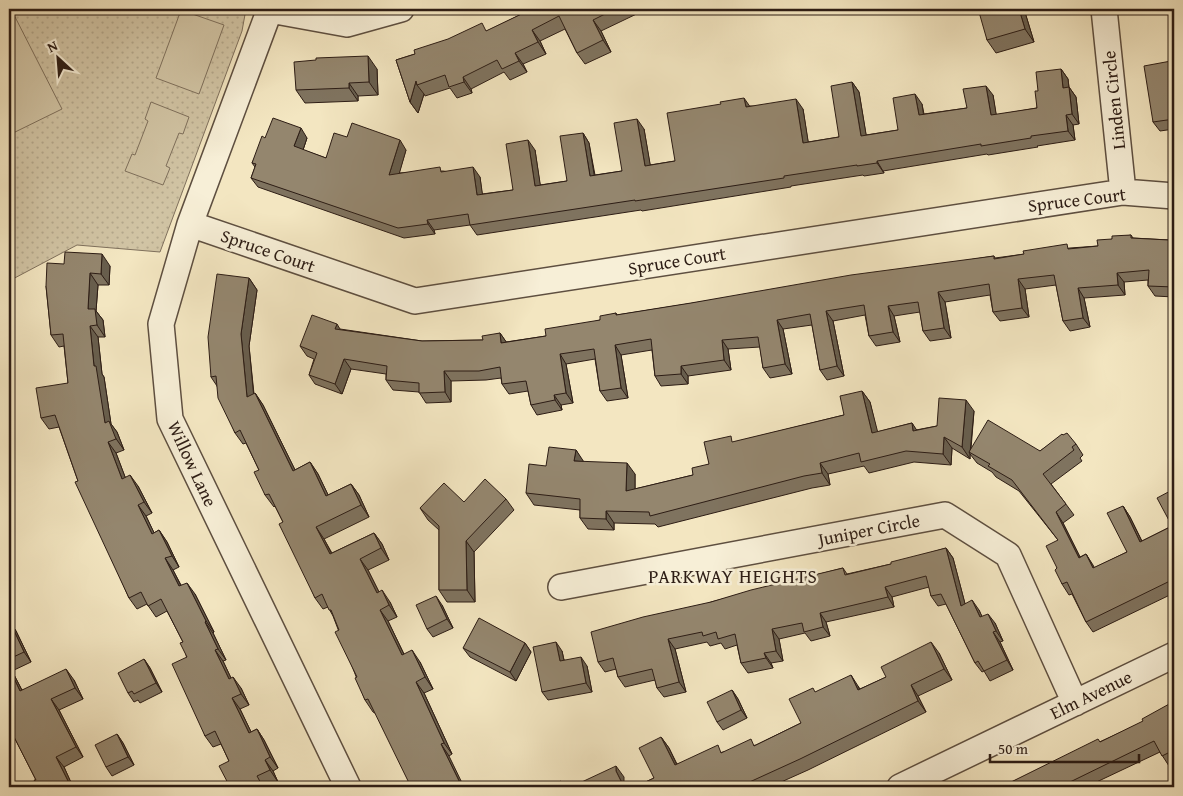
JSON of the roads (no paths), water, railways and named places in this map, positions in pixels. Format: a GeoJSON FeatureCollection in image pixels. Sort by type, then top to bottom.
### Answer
{"type":"FeatureCollection","features":[{"type":"Feature","properties":{"kind":"street"},"geometry":{"type":"LineString","coordinates":[[270,9],[347,24],[401,9]]}},
{"type":"Feature","properties":{"kind":"street","name":"Willow Lane"},"geometry":{"type":"LineString","coordinates":[[270,9],[190,224],[161,324],[170,419],[348,787]]}},
{"type":"Feature","properties":{"kind":"street","name":"Linden Circle"},"geometry":{"type":"LineString","coordinates":[[1104,9],[1124,192]]}},
{"type":"Feature","properties":{"kind":"street","name":"Spruce Court"},"geometry":{"type":"LineString","coordinates":[[190,224],[415,301],[1124,192],[1174,196]]}},
{"type":"Feature","properties":{"kind":"street","name":"Juniper Circle"},"geometry":{"type":"LineString","coordinates":[[561,587],[945,516],[1008,555],[1075,703]]}},
{"type":"Feature","properties":{"kind":"street","name":"Elm Avenue"},"geometry":{"type":"LineString","coordinates":[[900,787],[1174,655]]}},
{"type":"Feature","properties":{"kind":"district","name":"PARKWAY HEIGHTS"},"geometry":{"type":"Point","coordinates":[733,576]}}]}
